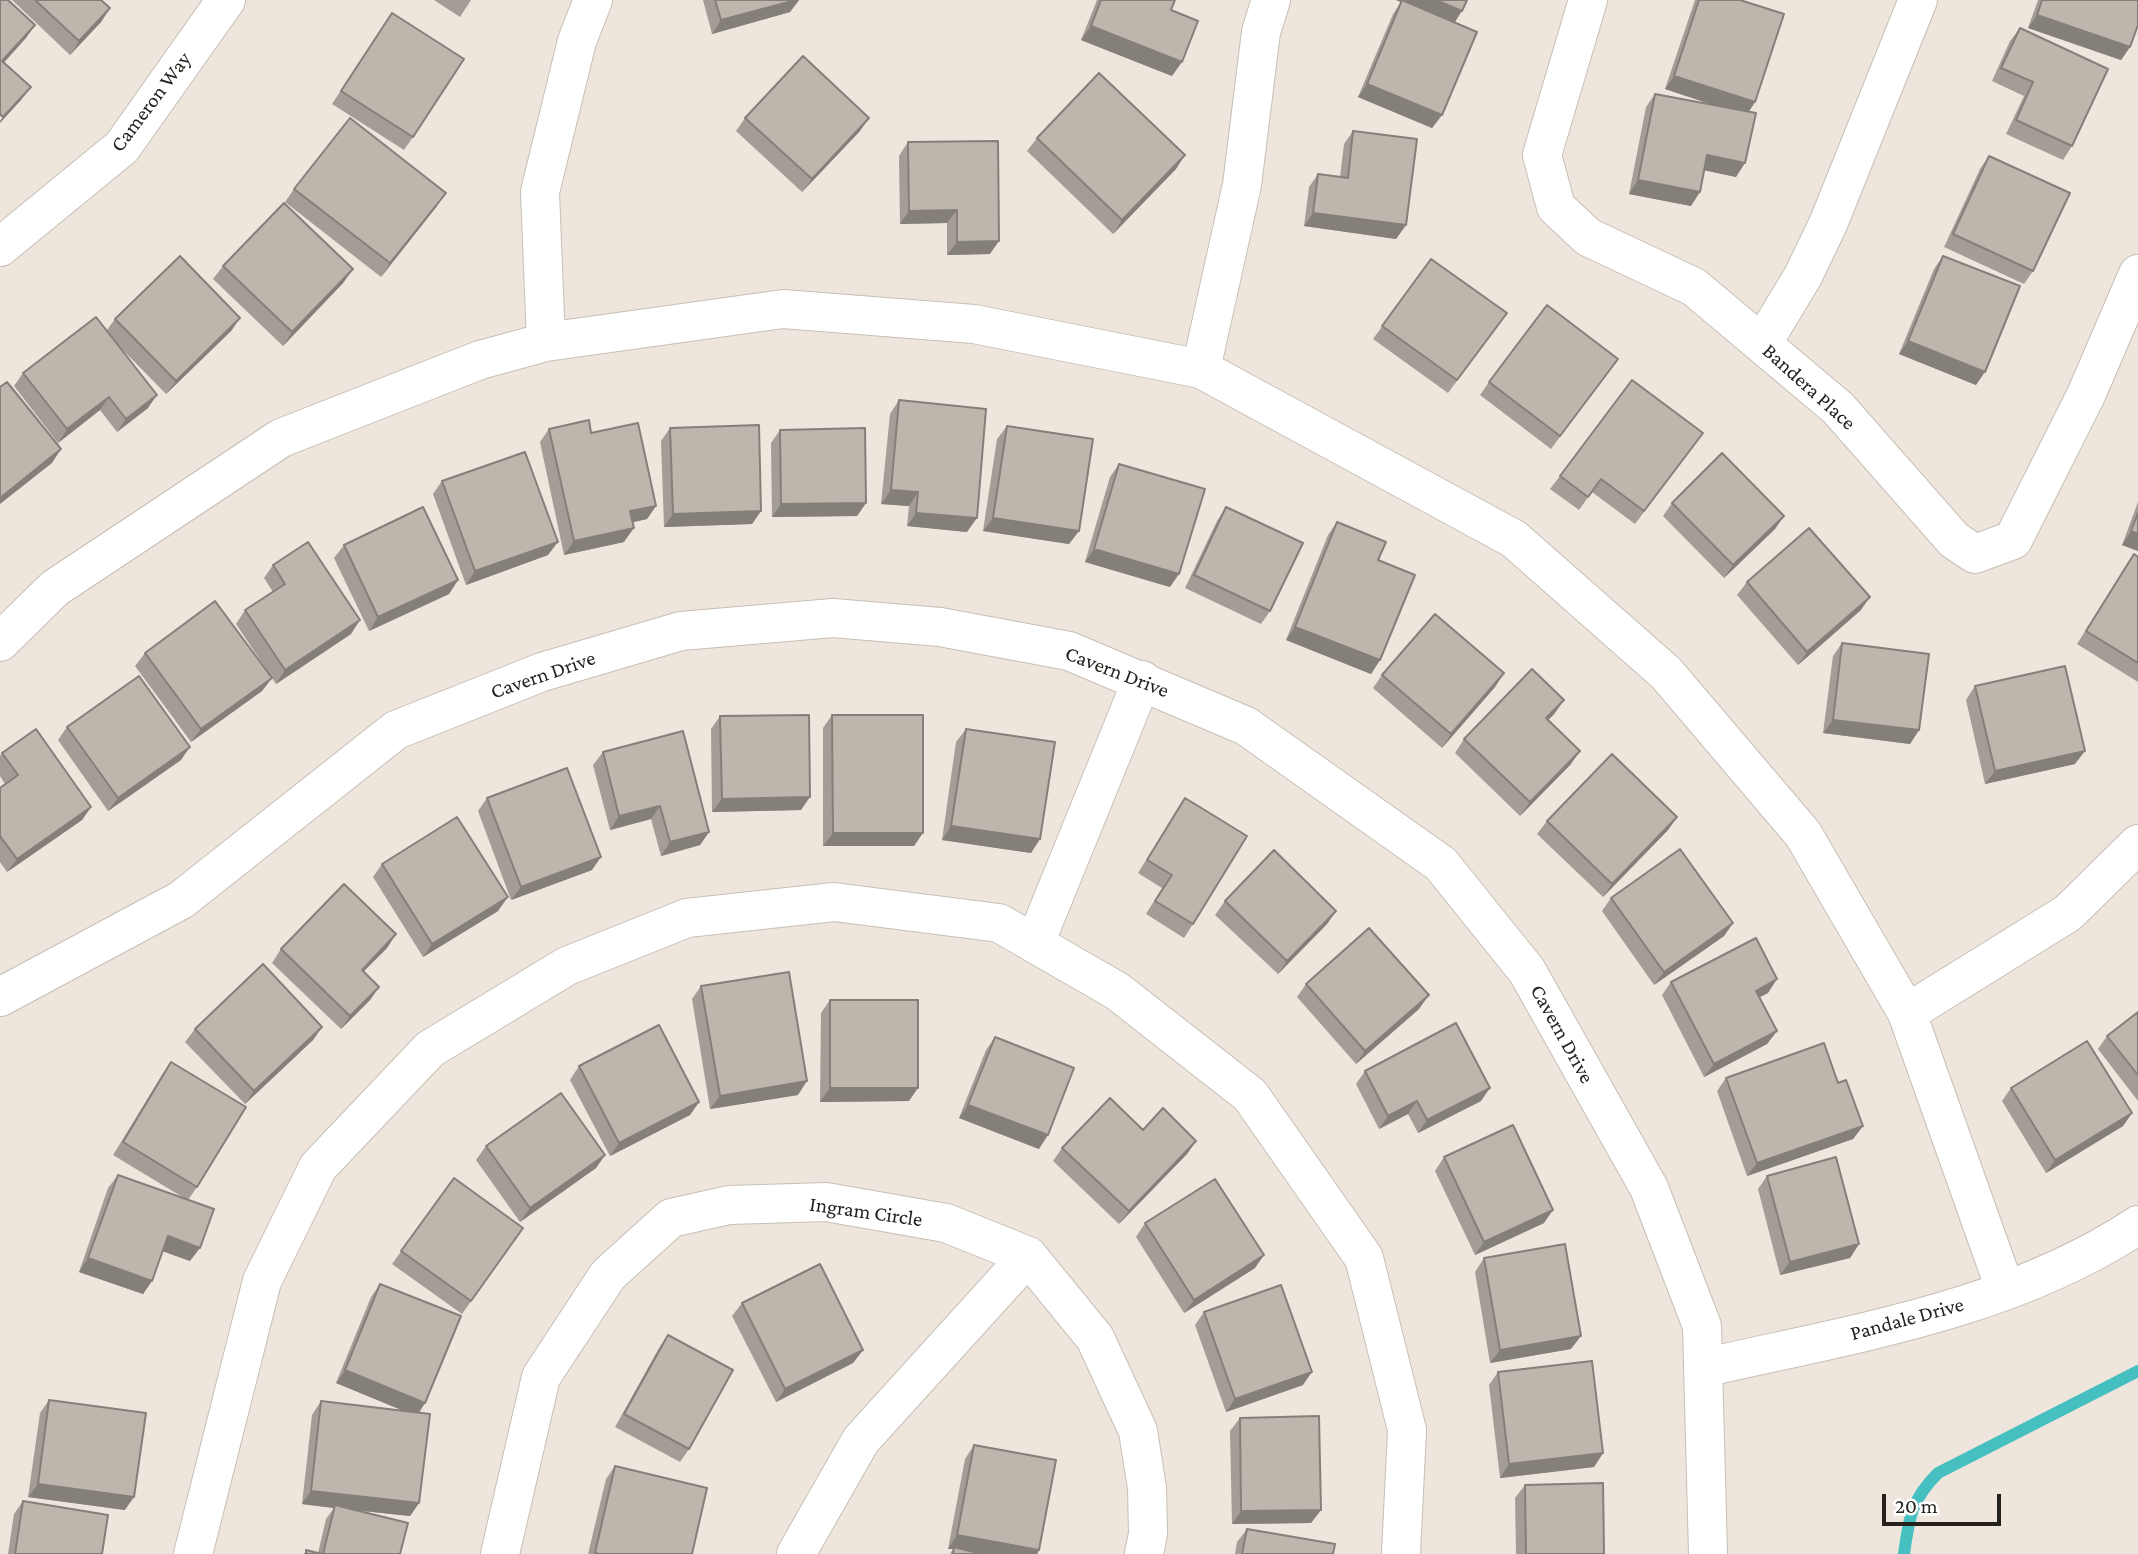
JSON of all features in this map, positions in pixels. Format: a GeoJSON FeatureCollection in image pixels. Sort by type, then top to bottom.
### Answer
{"type":"FeatureCollection","features":[{"type":"Feature","properties":{"kind":"street","name":"Cameron Way"},"geometry":{"type":"LineString","coordinates":[[0,247],[122,147],[226,0]]}},
{"type":"Feature","properties":{"kind":"street"},"geometry":{"type":"LineString","coordinates":[[546,342],[540,192],[577,41],[593,0]]}},
{"type":"Feature","properties":{"kind":"street"},"geometry":{"type":"LineString","coordinates":[[1201,369],[1242,185],[1261,33],[1271,0]]}},
{"type":"Feature","properties":{"kind":"street","name":"Bandera Place"},"geometry":{"type":"LineString","coordinates":[[1588,0],[1542,155],[1556,207],[1588,237],[1694,288],[1762,344],[1838,408],[1954,540],[1975,554],[2013,540],[2086,396],[2138,274]]}},
{"type":"Feature","properties":{"kind":"street"},"geometry":{"type":"LineString","coordinates":[[1762,344],[1803,276],[1828,225],[1918,0]]}},
{"type":"Feature","properties":{"kind":"street"},"geometry":{"type":"LineString","coordinates":[[0,642],[55,588],[281,438],[480,360],[546,342],[783,309],[974,324],[1201,369],[1514,539],[1666,673],[1803,834],[1907,1013],[2005,1289]]}},
{"type":"Feature","properties":{"kind":"street","name":"Cavern Drive"},"geometry":{"type":"LineString","coordinates":[[0,998],[181,900],[396,730],[542,672],[681,631],[833,618],[940,626],[1069,651],[1246,726],[1441,864],[1527,971],[1649,1188],[1702,1326],[1708,1554]]}},
{"type":"Feature","properties":{"kind":"street"},"geometry":{"type":"LineString","coordinates":[[1035,943],[1142,680]]}},
{"type":"Feature","properties":{"kind":"street"},"geometry":{"type":"LineString","coordinates":[[1907,1013],[2068,913],[2138,844]]}},
{"type":"Feature","properties":{"kind":"street"},"geometry":{"type":"LineString","coordinates":[[193,1554],[262,1281],[318,1167],[430,1049],[567,966],[687,918],[834,902],[999,923],[1117,991],[1250,1095],[1364,1258],[1407,1430],[1401,1554]]}},
{"type":"Feature","properties":{"kind":"street","name":"Ingram Circle"},"geometry":{"type":"LineString","coordinates":[[500,1554],[541,1377],[608,1275],[671,1218],[729,1205],[826,1202],[946,1223],[1028,1256],[1095,1338],[1138,1431],[1147,1488],[1148,1534],[1144,1554]]}},
{"type":"Feature","properties":{"kind":"street","name":"Pandale Drive"},"geometry":{"type":"LineString","coordinates":[[1703,1368],[1944,1313],[2099,1251],[2138,1225]]}},
{"type":"Feature","properties":{"kind":"street"},"geometry":{"type":"LineString","coordinates":[[796,1554],[861,1440],[1028,1256]]}},
{"type":"Feature","properties":{"kind":"building"},"geometry":{"type":"Polygon","coordinates":[[[0,0],[8,0],[35,25],[2,61],[31,87],[3,117],[0,114],[0,0]]]}},
{"type":"Feature","properties":{"kind":"building"},"geometry":{"type":"Polygon","coordinates":[[[35,0],[101,0],[110,8],[79,41],[35,0]]]}},
{"type":"Feature","properties":{"kind":"building"},"geometry":{"type":"Polygon","coordinates":[[[715,0],[796,0],[721,20],[715,0]]]}},
{"type":"Feature","properties":{"kind":"building"},"geometry":{"type":"Polygon","coordinates":[[[1101,0],[1175,0],[1171,10],[1198,21],[1182,62],[1091,26],[1101,0]]]}},
{"type":"Feature","properties":{"kind":"building"},"geometry":{"type":"Polygon","coordinates":[[[1402,0],[1477,32],[1442,115],[1367,84],[1402,0]]]}},
{"type":"Feature","properties":{"kind":"building"},"geometry":{"type":"Polygon","coordinates":[[[1436,0],[1467,0],[1462,11],[1436,0]]]}},
{"type":"Feature","properties":{"kind":"building"},"geometry":{"type":"Polygon","coordinates":[[[1699,0],[1740,0],[1784,14],[1755,102],[1674,76],[1699,0]]]}},
{"type":"Feature","properties":{"kind":"building"},"geometry":{"type":"Polygon","coordinates":[[[2042,0],[2138,0],[2138,25],[2130,47],[2037,15],[2042,0]]]}},
{"type":"Feature","properties":{"kind":"building"},"geometry":{"type":"Polygon","coordinates":[[[392,13],[464,59],[413,137],[341,91],[392,13]]]}},
{"type":"Feature","properties":{"kind":"building"},"geometry":{"type":"Polygon","coordinates":[[[2020,28],[2108,69],[2072,146],[2016,120],[2033,82],[2001,68],[2020,28]]]}},
{"type":"Feature","properties":{"kind":"building"},"geometry":{"type":"Polygon","coordinates":[[[803,56],[869,118],[812,179],[745,118],[803,56]]]}},
{"type":"Feature","properties":{"kind":"building"},"geometry":{"type":"Polygon","coordinates":[[[1099,73],[1185,155],[1122,220],[1037,138],[1099,73]]]}},
{"type":"Feature","properties":{"kind":"building"},"geometry":{"type":"Polygon","coordinates":[[[1655,94],[1756,113],[1745,163],[1707,155],[1700,192],[1638,180],[1655,94]]]}},
{"type":"Feature","properties":{"kind":"building"},"geometry":{"type":"Polygon","coordinates":[[[350,118],[446,193],[390,263],[294,189],[350,118]]]}},
{"type":"Feature","properties":{"kind":"building"},"geometry":{"type":"Polygon","coordinates":[[[1353,131],[1417,139],[1406,225],[1313,213],[1318,174],[1348,178],[1353,131]]]}},
{"type":"Feature","properties":{"kind":"building"},"geometry":{"type":"Polygon","coordinates":[[[998,141],[999,241],[957,242],[957,210],[909,211],[908,142],[998,141]]]}},
{"type":"Feature","properties":{"kind":"building"},"geometry":{"type":"Polygon","coordinates":[[[1989,156],[2070,193],[2033,271],[1953,234],[1989,156]]]}},
{"type":"Feature","properties":{"kind":"building"},"geometry":{"type":"Polygon","coordinates":[[[284,203],[353,269],[292,332],[223,266],[284,203]]]}},
{"type":"Feature","properties":{"kind":"building"},"geometry":{"type":"Polygon","coordinates":[[[180,256],[240,318],[176,381],[115,319],[180,256]]]}},
{"type":"Feature","properties":{"kind":"building"},"geometry":{"type":"Polygon","coordinates":[[[1943,256],[2020,286],[1985,372],[1908,341],[1943,256]]]}},
{"type":"Feature","properties":{"kind":"building"},"geometry":{"type":"Polygon","coordinates":[[[1431,259],[1507,313],[1457,380],[1382,326],[1431,259]]]}},
{"type":"Feature","properties":{"kind":"building"},"geometry":{"type":"Polygon","coordinates":[[[1547,305],[1618,359],[1560,436],[1489,382],[1547,305]]]}},
{"type":"Feature","properties":{"kind":"building"},"geometry":{"type":"Polygon","coordinates":[[[96,317],[157,395],[126,419],[109,397],[67,429],[23,373],[96,317]]]}},
{"type":"Feature","properties":{"kind":"building"},"geometry":{"type":"Polygon","coordinates":[[[1632,380],[1703,433],[1644,511],[1601,479],[1588,497],[1560,476],[1632,380]]]}},
{"type":"Feature","properties":{"kind":"building"},"geometry":{"type":"Polygon","coordinates":[[[7,382],[61,449],[0,498],[0,387],[7,382]]]}},
{"type":"Feature","properties":{"kind":"building"},"geometry":{"type":"Polygon","coordinates":[[[899,400],[986,409],[977,518],[916,513],[918,492],[891,490],[899,400]]]}},
{"type":"Feature","properties":{"kind":"building"},"geometry":{"type":"Polygon","coordinates":[[[589,420],[591,433],[638,423],[656,506],[630,511],[634,528],[574,541],[549,429],[589,420]]]}},
{"type":"Feature","properties":{"kind":"building"},"geometry":{"type":"Polygon","coordinates":[[[759,425],[761,511],[673,514],[670,428],[759,425]]]}},
{"type":"Feature","properties":{"kind":"building"},"geometry":{"type":"Polygon","coordinates":[[[1007,426],[1093,439],[1079,531],[993,518],[1007,426]]]}},
{"type":"Feature","properties":{"kind":"building"},"geometry":{"type":"Polygon","coordinates":[[[865,428],[866,503],[781,504],[780,430],[865,428]]]}},
{"type":"Feature","properties":{"kind":"building"},"geometry":{"type":"Polygon","coordinates":[[[525,452],[558,542],[475,571],[442,481],[525,452]]]}},
{"type":"Feature","properties":{"kind":"building"},"geometry":{"type":"Polygon","coordinates":[[[1722,453],[1784,516],[1733,565],[1672,503],[1722,453]]]}},
{"type":"Feature","properties":{"kind":"building"},"geometry":{"type":"Polygon","coordinates":[[[1119,464],[1205,489],[1179,574],[1094,549],[1119,464]]]}},
{"type":"Feature","properties":{"kind":"building"},"geometry":{"type":"Polygon","coordinates":[[[423,507],[458,580],[378,617],[344,545],[423,507]]]}},
{"type":"Feature","properties":{"kind":"building"},"geometry":{"type":"Polygon","coordinates":[[[1226,507],[1303,543],[1270,611],[1194,575],[1226,507]]]}},
{"type":"Feature","properties":{"kind":"building"},"geometry":{"type":"Polygon","coordinates":[[[2138,513],[2138,534],[2131,531],[2138,513]]]}},
{"type":"Feature","properties":{"kind":"building"},"geometry":{"type":"Polygon","coordinates":[[[1337,522],[1386,542],[1378,560],[1415,575],[1380,660],[1295,627],[1337,522]]]}},
{"type":"Feature","properties":{"kind":"building"},"geometry":{"type":"Polygon","coordinates":[[[1809,528],[1870,597],[1807,652],[1747,582],[1809,528]]]}},
{"type":"Feature","properties":{"kind":"building"},"geometry":{"type":"Polygon","coordinates":[[[308,542],[360,620],[285,670],[245,610],[285,584],[273,565],[308,542]]]}},
{"type":"Feature","properties":{"kind":"building"},"geometry":{"type":"Polygon","coordinates":[[[2134,554],[2138,557],[2138,663],[2086,631],[2134,554]]]}},
{"type":"Feature","properties":{"kind":"building"},"geometry":{"type":"Polygon","coordinates":[[[215,601],[272,678],[201,729],[145,653],[215,601]]]}},
{"type":"Feature","properties":{"kind":"building"},"geometry":{"type":"Polygon","coordinates":[[[1435,614],[1504,673],[1451,734],[1382,675],[1435,614]]]}},
{"type":"Feature","properties":{"kind":"building"},"geometry":{"type":"Polygon","coordinates":[[[1842,643],[1929,654],[1919,730],[1833,720],[1842,643]]]}},
{"type":"Feature","properties":{"kind":"building"},"geometry":{"type":"Polygon","coordinates":[[[2065,666],[2085,751],[1995,771],[1975,686],[2065,666]]]}},
{"type":"Feature","properties":{"kind":"building"},"geometry":{"type":"Polygon","coordinates":[[[1532,669],[1564,700],[1546,718],[1580,751],[1530,802],[1464,739],[1532,669]]]}},
{"type":"Feature","properties":{"kind":"building"},"geometry":{"type":"Polygon","coordinates":[[[139,676],[190,747],[118,798],[67,727],[139,676]]]}},
{"type":"Feature","properties":{"kind":"building"},"geometry":{"type":"Polygon","coordinates":[[[809,715],[810,797],[722,799],[720,716],[809,715]]]}},
{"type":"Feature","properties":{"kind":"building"},"geometry":{"type":"Polygon","coordinates":[[[832,715],[923,715],[923,833],[833,833],[832,715]]]}},
{"type":"Feature","properties":{"kind":"building"},"geometry":{"type":"Polygon","coordinates":[[[36,729],[91,807],[17,859],[0,836],[0,788],[18,775],[2,753],[36,729]]]}},
{"type":"Feature","properties":{"kind":"building"},"geometry":{"type":"Polygon","coordinates":[[[966,729],[1055,742],[1040,839],[951,826],[966,729]]]}},
{"type":"Feature","properties":{"kind":"building"},"geometry":{"type":"Polygon","coordinates":[[[683,731],[709,832],[670,842],[660,806],[619,816],[603,752],[683,731]]]}},
{"type":"Feature","properties":{"kind":"building"},"geometry":{"type":"Polygon","coordinates":[[[1612,754],[1677,817],[1612,884],[1547,821],[1612,754]]]}},
{"type":"Feature","properties":{"kind":"building"},"geometry":{"type":"Polygon","coordinates":[[[567,768],[601,857],[521,887],[487,798],[567,768]]]}},
{"type":"Feature","properties":{"kind":"building"},"geometry":{"type":"Polygon","coordinates":[[[1185,798],[1247,836],[1193,924],[1155,901],[1172,875],[1147,860],[1185,798]]]}},
{"type":"Feature","properties":{"kind":"building"},"geometry":{"type":"Polygon","coordinates":[[[457,817],[508,897],[432,944],[382,864],[457,817]]]}},
{"type":"Feature","properties":{"kind":"building"},"geometry":{"type":"Polygon","coordinates":[[[1680,849],[1733,923],[1664,972],[1611,898],[1680,849]]]}},
{"type":"Feature","properties":{"kind":"building"},"geometry":{"type":"Polygon","coordinates":[[[1274,850],[1336,911],[1287,961],[1225,901],[1274,850]]]}},
{"type":"Feature","properties":{"kind":"building"},"geometry":{"type":"Polygon","coordinates":[[[344,884],[396,934],[362,970],[379,987],[350,1016],[281,949],[344,884]]]}},
{"type":"Feature","properties":{"kind":"building"},"geometry":{"type":"Polygon","coordinates":[[[1369,928],[1429,995],[1365,1051],[1306,984],[1369,928]]]}},
{"type":"Feature","properties":{"kind":"building"},"geometry":{"type":"Polygon","coordinates":[[[1756,938],[1777,979],[1756,991],[1777,1031],[1714,1064],[1671,982],[1756,938]]]}},
{"type":"Feature","properties":{"kind":"building"},"geometry":{"type":"Polygon","coordinates":[[[263,964],[322,1027],[254,1091],[195,1029],[263,964]]]}},
{"type":"Feature","properties":{"kind":"building"},"geometry":{"type":"Polygon","coordinates":[[[789,972],[807,1081],[720,1096],[701,986],[789,972]]]}},
{"type":"Feature","properties":{"kind":"building"},"geometry":{"type":"Polygon","coordinates":[[[830,1000],[918,1000],[918,1088],[830,1088],[830,1000]]]}},
{"type":"Feature","properties":{"kind":"building"},"geometry":{"type":"Polygon","coordinates":[[[2138,1012],[2138,1075],[2107,1036],[2138,1012]]]}},
{"type":"Feature","properties":{"kind":"building"},"geometry":{"type":"Polygon","coordinates":[[[1456,1023],[1490,1088],[1427,1120],[1417,1101],[1388,1116],[1365,1071],[1456,1023]]]}},
{"type":"Feature","properties":{"kind":"building"},"geometry":{"type":"Polygon","coordinates":[[[659,1025],[699,1102],[619,1143],[579,1066],[659,1025]]]}},
{"type":"Feature","properties":{"kind":"building"},"geometry":{"type":"Polygon","coordinates":[[[995,1037],[1074,1068],[1048,1135],[968,1105],[995,1037]]]}},
{"type":"Feature","properties":{"kind":"building"},"geometry":{"type":"Polygon","coordinates":[[[2087,1041],[2132,1113],[2055,1160],[2011,1088],[2087,1041]]]}},
{"type":"Feature","properties":{"kind":"building"},"geometry":{"type":"Polygon","coordinates":[[[1824,1043],[1838,1083],[1846,1080],[1863,1126],[1757,1163],[1726,1078],[1824,1043]]]}},
{"type":"Feature","properties":{"kind":"building"},"geometry":{"type":"Polygon","coordinates":[[[171,1062],[246,1107],[197,1187],[123,1142],[171,1062]]]}},
{"type":"Feature","properties":{"kind":"building"},"geometry":{"type":"Polygon","coordinates":[[[561,1093],[605,1155],[530,1208],[486,1146],[561,1093]]]}},
{"type":"Feature","properties":{"kind":"building"},"geometry":{"type":"Polygon","coordinates":[[[1110,1098],[1143,1130],[1163,1108],[1196,1141],[1129,1211],[1062,1148],[1110,1098]]]}},
{"type":"Feature","properties":{"kind":"building"},"geometry":{"type":"Polygon","coordinates":[[[1513,1125],[1553,1210],[1484,1242],[1444,1157],[1513,1125]]]}},
{"type":"Feature","properties":{"kind":"building"},"geometry":{"type":"Polygon","coordinates":[[[1836,1157],[1859,1244],[1790,1262],[1767,1176],[1836,1157]]]}},
{"type":"Feature","properties":{"kind":"building"},"geometry":{"type":"Polygon","coordinates":[[[118,1175],[214,1209],[200,1248],[168,1236],[152,1281],[88,1258],[118,1175]]]}},
{"type":"Feature","properties":{"kind":"building"},"geometry":{"type":"Polygon","coordinates":[[[454,1178],[523,1228],[471,1301],[401,1251],[454,1178]]]}},
{"type":"Feature","properties":{"kind":"building"},"geometry":{"type":"Polygon","coordinates":[[[1215,1179],[1264,1255],[1194,1300],[1145,1223],[1215,1179]]]}},
{"type":"Feature","properties":{"kind":"building"},"geometry":{"type":"Polygon","coordinates":[[[1565,1244],[1581,1336],[1500,1350],[1484,1258],[1565,1244]]]}},
{"type":"Feature","properties":{"kind":"building"},"geometry":{"type":"Polygon","coordinates":[[[820,1264],[863,1350],[785,1389],[742,1303],[820,1264]]]}},
{"type":"Feature","properties":{"kind":"building"},"geometry":{"type":"Polygon","coordinates":[[[380,1284],[461,1316],[425,1403],[345,1370],[380,1284]]]}},
{"type":"Feature","properties":{"kind":"building"},"geometry":{"type":"Polygon","coordinates":[[[1281,1285],[1312,1372],[1235,1399],[1204,1312],[1281,1285]]]}},
{"type":"Feature","properties":{"kind":"building"},"geometry":{"type":"Polygon","coordinates":[[[668,1335],[733,1370],[689,1449],[624,1414],[668,1335]]]}},
{"type":"Feature","properties":{"kind":"building"},"geometry":{"type":"Polygon","coordinates":[[[1592,1361],[1603,1453],[1509,1464],[1498,1372],[1592,1361]]]}},
{"type":"Feature","properties":{"kind":"building"},"geometry":{"type":"Polygon","coordinates":[[[49,1400],[146,1413],[134,1497],[38,1484],[49,1400]]]}},
{"type":"Feature","properties":{"kind":"building"},"geometry":{"type":"Polygon","coordinates":[[[321,1401],[430,1414],[419,1503],[311,1491],[321,1401]]]}},
{"type":"Feature","properties":{"kind":"building"},"geometry":{"type":"Polygon","coordinates":[[[1319,1416],[1321,1510],[1241,1511],[1240,1418],[1319,1416]]]}},
{"type":"Feature","properties":{"kind":"building"},"geometry":{"type":"Polygon","coordinates":[[[974,1445],[1056,1460],[1039,1550],[957,1535],[974,1445]]]}},
{"type":"Feature","properties":{"kind":"building"},"geometry":{"type":"Polygon","coordinates":[[[615,1466],[707,1488],[692,1554],[595,1553],[615,1466]]]}},
{"type":"Feature","properties":{"kind":"building"},"geometry":{"type":"Polygon","coordinates":[[[1603,1483],[1604,1554],[1526,1554],[1525,1485],[1603,1483]]]}},
{"type":"Feature","properties":{"kind":"building"},"geometry":{"type":"Polygon","coordinates":[[[23,1501],[108,1515],[102,1554],[15,1554],[23,1501]]]}},
{"type":"Feature","properties":{"kind":"building"},"geometry":{"type":"Polygon","coordinates":[[[335,1505],[408,1523],[400,1554],[323,1554],[335,1505]]]}},
{"type":"Feature","properties":{"kind":"building"},"geometry":{"type":"Polygon","coordinates":[[[1247,1529],[1335,1544],[1333,1554],[1242,1554],[1247,1529]]]}},
{"type":"Feature","properties":{"kind":"building"},"geometry":{"type":"Polygon","coordinates":[[[954,1547],[981,1554],[953,1554],[954,1547]]]}},
{"type":"Feature","properties":{"kind":"building"},"geometry":{"type":"Polygon","coordinates":[[[306,1550],[322,1554],[306,1554],[306,1550]]]}},
{"type":"Feature","properties":{"kind":"waterway"},"geometry":{"type":"LineString","coordinates":[[1904,1554],[1913,1510],[1922,1492],[1938,1473],[2138,1371]]}}]}
